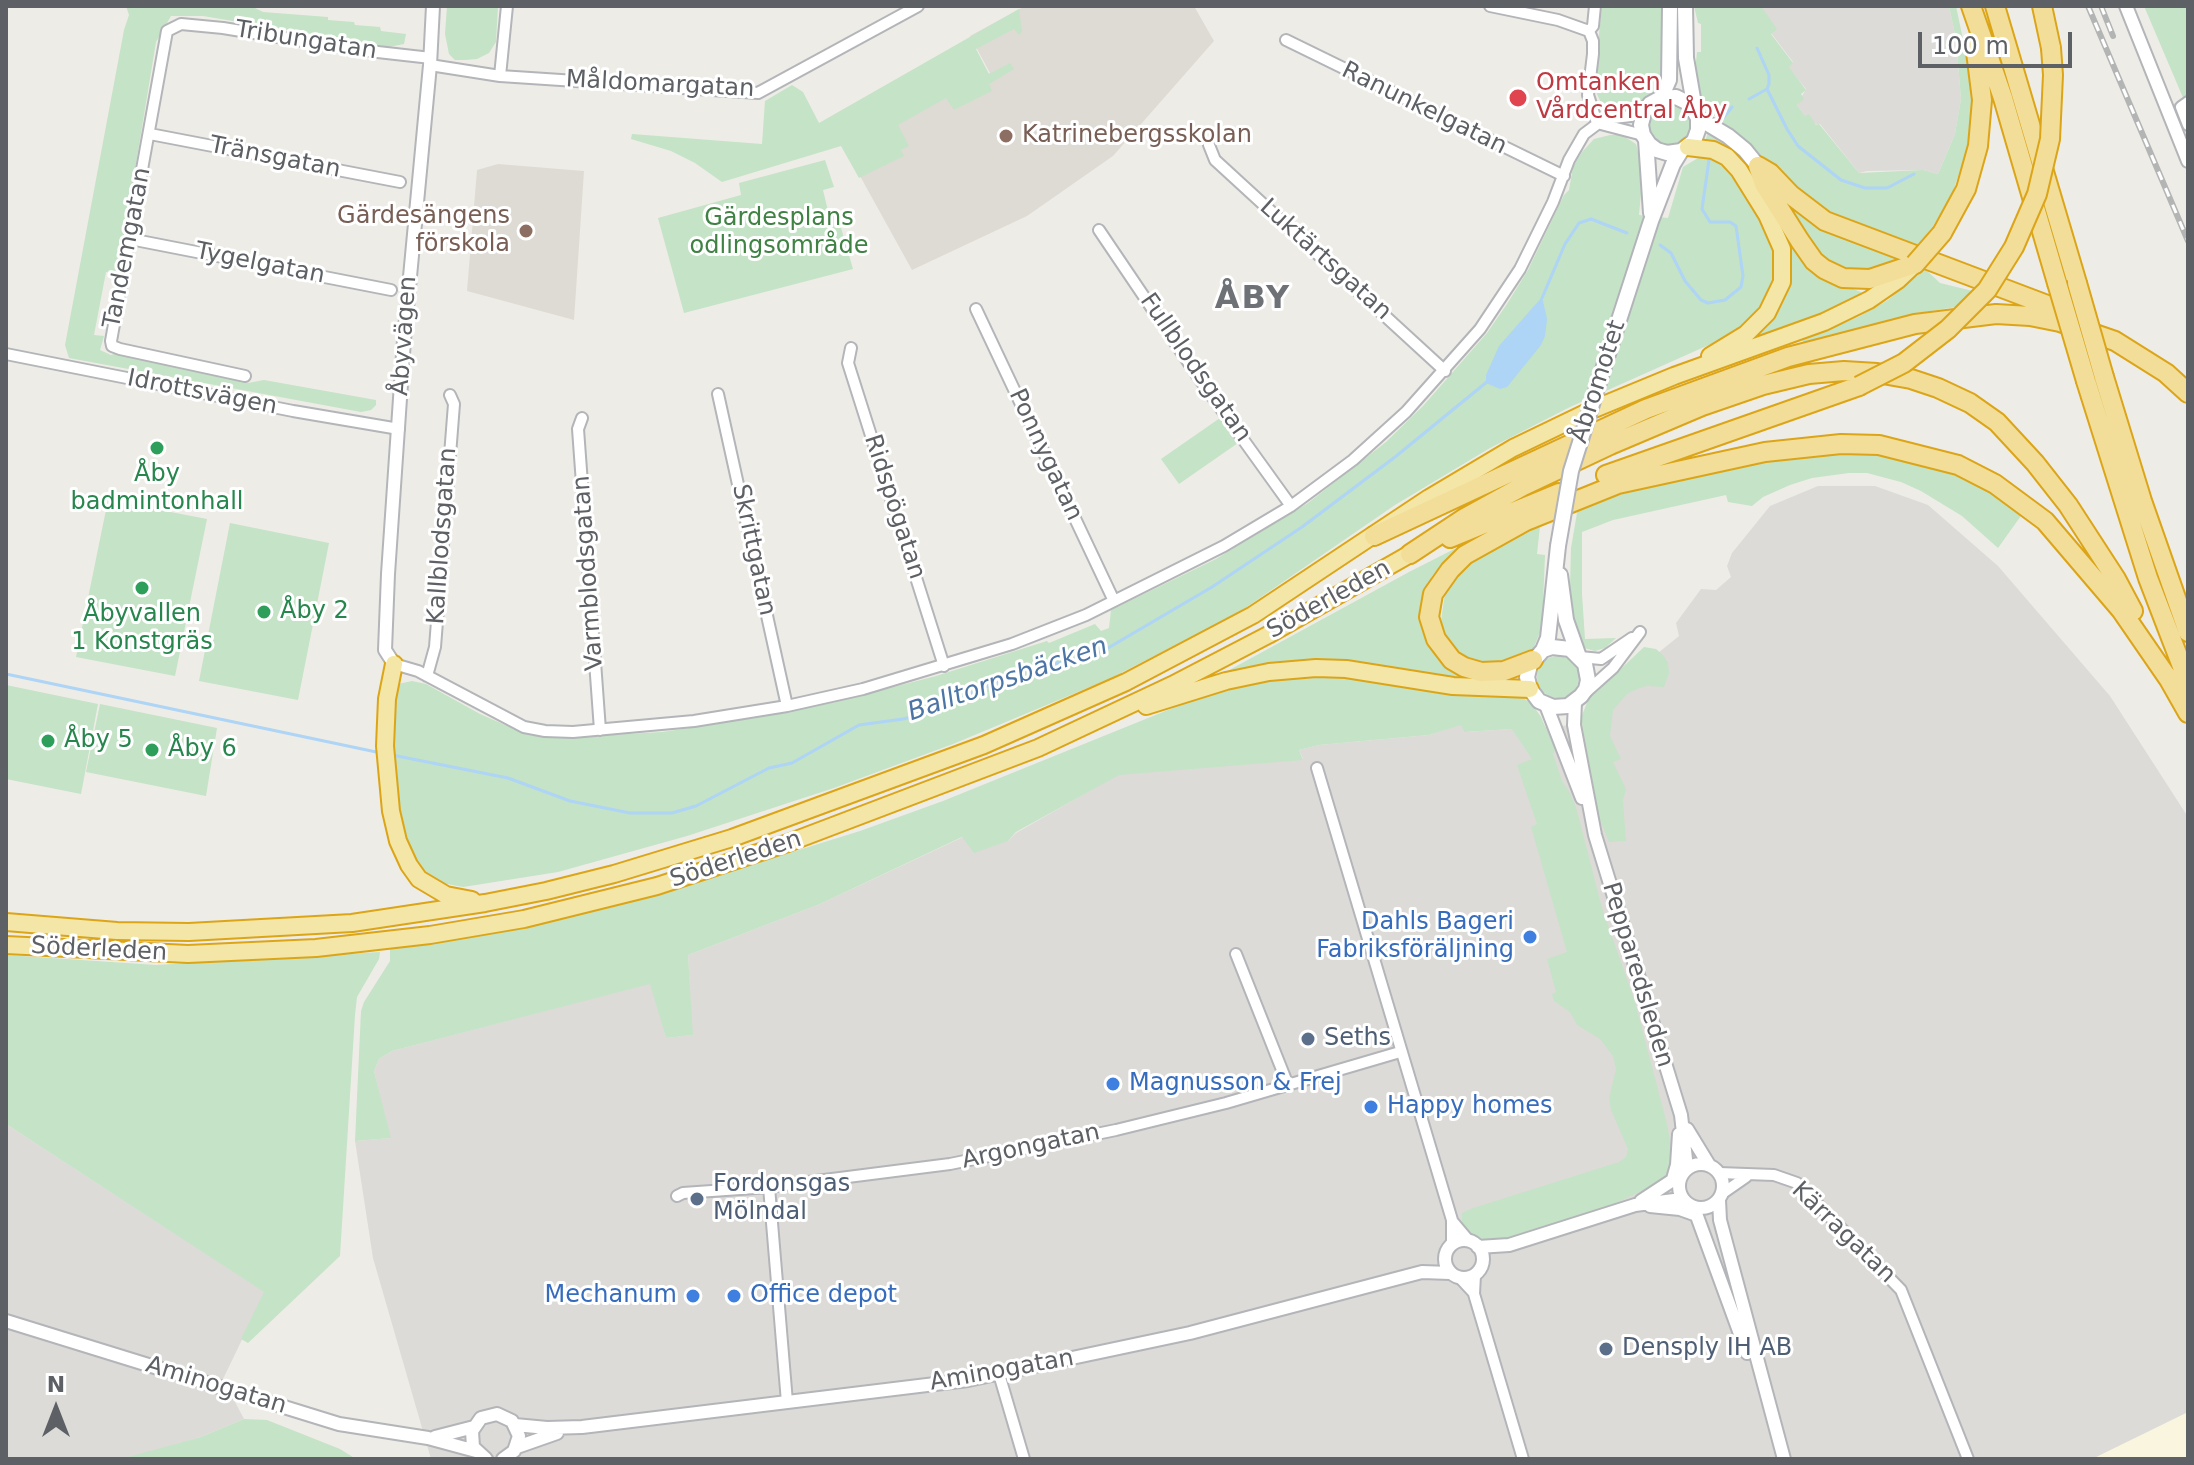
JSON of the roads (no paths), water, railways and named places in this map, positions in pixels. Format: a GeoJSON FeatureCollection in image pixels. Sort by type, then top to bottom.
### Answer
{"type":"FeatureCollection","features":[{"type":"Feature","properties":{"kind":"highway"},"geometry":{"type":"LineString","coordinates":[[1674,376],[1824,322],[1869,300],[1895,276],[1915,264],[1942,233],[1966,189],[1981,131],[1980,77],[1969,6]]}},
{"type":"Feature","properties":{"kind":"highway"},"geometry":{"type":"LineString","coordinates":[[1969,6],[2003,98],[2057,283],[2142,501],[2188,632]]}},
{"type":"Feature","properties":{"kind":"highway"},"geometry":{"type":"LineString","coordinates":[[1995,6],[2077,283],[2095,379],[2188,713]]}},
{"type":"Feature","properties":{"kind":"highway"},"geometry":{"type":"LineString","coordinates":[[1410,554],[1513,511],[1821,402],[1883,375],[1927,346],[1970,308],[2001,269],[2026,224],[2045,168],[2053,107],[2051,48],[2042,6]]}},
{"type":"Feature","properties":{"kind":"highway"},"geometry":{"type":"LineString","coordinates":[[1674,376],[1756,325],[1776,298],[1783,266],[1777,235],[1739,170],[1720,152],[1685,149]]}},
{"type":"Feature","properties":{"kind":"highway"},"geometry":{"type":"LineString","coordinates":[[1758,166],[1764,184],[1814,261],[1834,274],[1852,279],[1895,276]]}},
{"type":"Feature","properties":{"kind":"highway"},"geometry":{"type":"LineString","coordinates":[[1758,166],[1825,221],[2055,308],[2087,329],[2142,357],[2188,393]]}},
{"type":"Feature","properties":{"kind":"highway"},"geometry":{"type":"LineString","coordinates":[[1374,536],[1646,409],[1816,348],[1915,324],[1996,314],[2030,316],[2087,329]]}},
{"type":"Feature","properties":{"kind":"highway"},"geometry":{"type":"LineString","coordinates":[[1410,554],[1463,519],[1523,486],[1702,406],[1763,385],[1809,374],[1844,371],[1877,373],[1938,388],[1970,403],[1997,422],[2068,505],[2180,683]]}},
{"type":"Feature","properties":{"kind":"highway","name":"Söderleden"},"geometry":{"type":"LineString","coordinates":[[6,922],[117,931],[189,932],[352,923],[485,903],[584,882],[680,855],[797,816],[998,739],[1126,682],[1224,633],[1429,498],[1513,448],[1594,409],[1674,376]]}},
{"type":"Feature","properties":{"kind":"highway"},"geometry":{"type":"LineString","coordinates":[[1538,655],[1494,673],[1464,667],[1452,660],[1432,630],[1429,617],[1433,594],[1450,570],[1475,549],[1526,521],[1618,484],[1734,457],[1841,444],[1890,447],[1958,465],[1995,484],[2045,521],[2180,683]]}},
{"type":"Feature","properties":{"kind":"highway"},"geometry":{"type":"LineString","coordinates":[[1618,484],[1644,463]]}},
{"type":"Feature","properties":{"kind":"highway","name":"Söderleden"},"geometry":{"type":"LineString","coordinates":[[6,945],[147,953],[256,952],[370,943],[524,919],[657,886],[788,843],[982,770],[1098,721],[1268,635],[1410,554]]}},
{"type":"Feature","properties":{"kind":"highway"},"geometry":{"type":"LineString","coordinates":[[394,664],[387,699],[385,752],[392,820],[401,850],[414,872],[428,886],[446,895],[485,903]]}},
{"type":"Feature","properties":{"kind":"highway"},"geometry":{"type":"LineString","coordinates":[[1098,721],[1226,681],[1269,672],[1316,668],[1372,672],[1453,686],[1530,689]]}},
{"type":"Feature","properties":{"kind":"main road"},"geometry":{"type":"LineString","coordinates":[[1646,110],[1667,89],[1671,67],[1670,6]]}},
{"type":"Feature","properties":{"kind":"main road"},"geometry":{"type":"LineString","coordinates":[[1685,6],[1686,58],[1696,114]]}},
{"type":"Feature","properties":{"kind":"main road"},"geometry":{"type":"LineString","coordinates":[[1661,98],[1680,98],[1696,114],[1728,136],[1758,166]]}},
{"type":"Feature","properties":{"kind":"main road","name":"Åbromotet"},"geometry":{"type":"LineString","coordinates":[[1646,110],[1642,122],[1650,163],[1651,221]]}},
{"type":"Feature","properties":{"kind":"main road","name":"Åbromotet"},"geometry":{"type":"LineString","coordinates":[[1530,689],[1527,677],[1550,628],[1558,546],[1571,471],[1651,221],[1673,164],[1697,134],[1696,114]]}},
{"type":"Feature","properties":{"kind":"main road"},"geometry":{"type":"LineString","coordinates":[[1644,137],[1662,152],[1685,149]]}},
{"type":"Feature","properties":{"kind":"main road","name":"Åbromotet"},"geometry":{"type":"LineString","coordinates":[[1558,546],[1566,620],[1588,672],[1586,689],[1578,699]]}},
{"type":"Feature","properties":{"kind":"main road"},"geometry":{"type":"LineString","coordinates":[[1538,655],[1561,647],[1579,655]]}},
{"type":"Feature","properties":{"kind":"main road"},"geometry":{"type":"LineString","coordinates":[[1530,689],[1546,705],[1561,707],[1578,699]]}},
{"type":"Feature","properties":{"kind":"street","name":"Åbyvägen"},"geometry":{"type":"LineString","coordinates":[[394,664],[388,659],[384,647],[409,276],[433,6]]}},
{"type":"Feature","properties":{"kind":"street"},"geometry":{"type":"LineString","coordinates":[[500,76],[507,6]]}},
{"type":"Feature","properties":{"kind":"street","name":"Måldomargatan"},"geometry":{"type":"LineString","coordinates":[[430,62],[500,76],[758,93],[918,6]]}},
{"type":"Feature","properties":{"kind":"street"},"geometry":{"type":"LineString","coordinates":[[1490,6],[1558,20],[1589,31],[1593,54],[1588,95],[1597,123]]}},
{"type":"Feature","properties":{"kind":"street"},"geometry":{"type":"LineString","coordinates":[[1589,31],[1593,26],[1595,6]]}},
{"type":"Feature","properties":{"kind":"street"},"geometry":{"type":"LineString","coordinates":[[2126,6],[2188,161]]}},
{"type":"Feature","properties":{"kind":"street","name":"Tribungatan"},"geometry":{"type":"LineString","coordinates":[[181,24],[430,62]]}},
{"type":"Feature","properties":{"kind":"street","name":"Tandemgatan"},"geometry":{"type":"LineString","coordinates":[[181,24],[167,31],[111,335],[112,346],[245,376]]}},
{"type":"Feature","properties":{"kind":"street","name":"Ranunkelgatan"},"geometry":{"type":"LineString","coordinates":[[1286,40],[1564,176]]}},
{"type":"Feature","properties":{"kind":"street"},"geometry":{"type":"LineString","coordinates":[[2188,102],[2181,107],[2188,125]]}},
{"type":"Feature","properties":{"kind":"street"},"geometry":{"type":"LineString","coordinates":[[394,664],[427,676],[524,727],[573,732],[694,721],[787,706],[944,666],[1052,629],[1224,546],[1291,506],[1353,460],[1406,412],[1480,329],[1537,238],[1577,144],[1604,119],[1631,116],[1646,110]]}},
{"type":"Feature","properties":{"kind":"street"},"geometry":{"type":"LineString","coordinates":[[1597,123],[1644,137]]}},
{"type":"Feature","properties":{"kind":"street","name":"Tränsgatan"},"geometry":{"type":"LineString","coordinates":[[150,134],[400,182]]}},
{"type":"Feature","properties":{"kind":"street","name":"Luktärtsgatan"},"geometry":{"type":"LineString","coordinates":[[1209,145],[1215,160],[1445,371]]}},
{"type":"Feature","properties":{"kind":"street","name":"Fullblodsgatan"},"geometry":{"type":"LineString","coordinates":[[1099,230],[1201,381],[1291,506]]}},
{"type":"Feature","properties":{"kind":"street","name":"Tygelgatan"},"geometry":{"type":"LineString","coordinates":[[130,239],[391,290]]}},
{"type":"Feature","properties":{"kind":"street","name":"Ponnygatan"},"geometry":{"type":"LineString","coordinates":[[976,309],[1114,601]]}},
{"type":"Feature","properties":{"kind":"street","name":"Ridspögatan"},"geometry":{"type":"LineString","coordinates":[[851,348],[848,363],[944,666]]}},
{"type":"Feature","properties":{"kind":"street","name":"Idrottsvägen"},"geometry":{"type":"LineString","coordinates":[[6,354],[399,429]]}},
{"type":"Feature","properties":{"kind":"street","name":"Skrittgatan"},"geometry":{"type":"LineString","coordinates":[[718,394],[787,706]]}},
{"type":"Feature","properties":{"kind":"street","name":"Kallblodsgatan"},"geometry":{"type":"LineString","coordinates":[[427,676],[435,647],[454,404],[450,395]]}},
{"type":"Feature","properties":{"kind":"street","name":"Varmblodsgatan"},"geometry":{"type":"LineString","coordinates":[[582,418],[578,429],[600,730]]}},
{"type":"Feature","properties":{"kind":"street"},"geometry":{"type":"LineString","coordinates":[[1578,699],[1613,668],[1640,632],[1601,659],[1579,655]]}},
{"type":"Feature","properties":{"kind":"street","name":"Pepparedsleden"},"geometry":{"type":"LineString","coordinates":[[1578,699],[1574,725],[1595,835]]}},
{"type":"Feature","properties":{"kind":"street","name":"Pepparedsleden"},"geometry":{"type":"LineString","coordinates":[[1546,705],[1595,835],[1681,1115],[1696,1147],[1714,1169]]}},
{"type":"Feature","properties":{"kind":"street"},"geometry":{"type":"LineString","coordinates":[[1317,768],[1452,1220],[1445,1264],[1474,1294]]}},
{"type":"Feature","properties":{"kind":"street"},"geometry":{"type":"LineString","coordinates":[[1236,954],[1288,1085]]}},
{"type":"Feature","properties":{"kind":"street","name":"Argongatan"},"geometry":{"type":"LineString","coordinates":[[677,1196],[950,1164],[1116,1130],[1400,1052]]}},
{"type":"Feature","properties":{"kind":"street"},"geometry":{"type":"LineString","coordinates":[[1672,1181],[1677,1165],[1681,1115]]}},
{"type":"Feature","properties":{"kind":"street","name":"Pepparedsleden"},"geometry":{"type":"LineString","coordinates":[[1681,1115],[1685,1170]]}},
{"type":"Feature","properties":{"kind":"street"},"geometry":{"type":"LineString","coordinates":[[1635,1205],[1697,1164],[1714,1169],[1724,1186],[1720,1220],[1784,1459]]}},
{"type":"Feature","properties":{"kind":"street","name":"Kärragatan"},"geometry":{"type":"LineString","coordinates":[[1714,1169],[1748,1176],[1774,1175],[1797,1183],[1901,1290],[1968,1459]]}},
{"type":"Feature","properties":{"kind":"street"},"geometry":{"type":"LineString","coordinates":[[1685,1170],[1678,1185],[1682,1199],[1695,1212],[1778,1439]]}},
{"type":"Feature","properties":{"kind":"street"},"geometry":{"type":"LineString","coordinates":[[1635,1205],[1695,1212],[1708,1208],[1748,1176]]}},
{"type":"Feature","properties":{"kind":"street"},"geometry":{"type":"LineString","coordinates":[[769,1187],[787,1402]]}},
{"type":"Feature","properties":{"kind":"street"},"geometry":{"type":"LineString","coordinates":[[1449,1249],[1474,1244],[1509,1245],[1635,1205],[1682,1199]]}},
{"type":"Feature","properties":{"kind":"street"},"geometry":{"type":"LineString","coordinates":[[1452,1220],[1474,1244],[1479,1270],[1474,1294],[1523,1459]]}},
{"type":"Feature","properties":{"kind":"street"},"geometry":{"type":"LineString","coordinates":[[1479,1270],[1509,1245]]}},
{"type":"Feature","properties":{"kind":"street","name":"Aminogatan"},"geometry":{"type":"LineString","coordinates":[[1422,1272],[1449,1249]]}},
{"type":"Feature","properties":{"kind":"street","name":"Aminogatan"},"geometry":{"type":"LineString","coordinates":[[481,1455],[472,1442],[474,1427],[481,1418],[497,1414],[508,1417],[515,1425],[575,1428],[999,1374],[1190,1333],[1422,1272],[1455,1275],[1479,1270]]}},
{"type":"Feature","properties":{"kind":"street","name":"Aminogatan"},"geometry":{"type":"LineString","coordinates":[[6,1321],[339,1424],[428,1438],[481,1455]]}},
{"type":"Feature","properties":{"kind":"street"},"geometry":{"type":"LineString","coordinates":[[999,1374],[1024,1459]]}},
{"type":"Feature","properties":{"kind":"street"},"geometry":{"type":"LineString","coordinates":[[515,1425],[519,1436],[517,1447]]}},
{"type":"Feature","properties":{"kind":"street","name":"Aminogatan"},"geometry":{"type":"LineString","coordinates":[[428,1438],[474,1427]]}},
{"type":"Feature","properties":{"kind":"street","name":"Aminogatan"},"geometry":{"type":"LineString","coordinates":[[503,1459],[517,1447],[575,1428]]}},
{"type":"Feature","properties":{"kind":"water"},"geometry":{"type":"Polygon","coordinates":[[[1542,297],[1547,319],[1541,345],[1507,387],[1500,389],[1486,383],[1486,375],[1499,346],[1542,297]]]}},
{"type":"Feature","properties":{"kind":"waterway","name":"Balltorpsbäcken"},"geometry":{"type":"LineString","coordinates":[[1749,99],[1767,89],[1769,84],[1769,75],[1757,48]]}},
{"type":"Feature","properties":{"kind":"waterway"},"geometry":{"type":"LineString","coordinates":[[1767,89],[1798,146],[1841,180],[1865,188],[1887,188],[1914,174]]}},
{"type":"Feature","properties":{"kind":"waterway","name":"Balltorpsbäcken"},"geometry":{"type":"LineString","coordinates":[[1723,118],[1732,107]]}},
{"type":"Feature","properties":{"kind":"waterway","name":"Balltorpsbäcken"},"geometry":{"type":"LineString","coordinates":[[1660,245],[1671,253],[1685,281],[1701,300],[1708,303],[1725,300],[1741,287],[1743,276],[1736,226],[1730,222],[1710,222],[1702,209],[1709,160]]}},
{"type":"Feature","properties":{"kind":"waterway","name":"Balltorpsbäcken"},"geometry":{"type":"LineString","coordinates":[[1542,298],[1565,244],[1579,223],[1591,219],[1627,233]]}},
{"type":"Feature","properties":{"kind":"waterway","name":"Balltorpsbäcken"},"geometry":{"type":"LineString","coordinates":[[392,755],[508,778],[570,801],[630,813],[672,813],[696,806],[769,768],[792,763],[859,725],[924,714],[1025,670],[1096,655],[1212,587],[1302,527],[1488,381]]}},
{"type":"Feature","properties":{"kind":"waterway","name":"Balltorpsbäcken"},"geometry":{"type":"LineString","coordinates":[[6,674],[381,753]]}},
{"type":"Feature","properties":{"kind":"railway"},"geometry":{"type":"LineString","coordinates":[[2088,6],[2188,241]]}},
{"type":"Feature","properties":{"kind":"railway"},"geometry":{"type":"LineString","coordinates":[[2101,6],[2113,36]]}},
{"type":"Feature","properties":{"kind":"place","name":"Omtanken Vårdcentral Åby"},"geometry":{"type":"Point","coordinates":[1518,98]}},
{"type":"Feature","properties":{"kind":"place","name":"Katrinebergsskolan"},"geometry":{"type":"Point","coordinates":[1006,136]}},
{"type":"Feature","properties":{"kind":"place","name":"Gärdesängens förskola"},"geometry":{"type":"Point","coordinates":[526,231]}},
{"type":"Feature","properties":{"kind":"place","name":"Åby badmintonhall"},"geometry":{"type":"Point","coordinates":[157,448]}},
{"type":"Feature","properties":{"kind":"place","name":"Åbyvallen 1 Konstgräs"},"geometry":{"type":"Point","coordinates":[142,588]}},
{"type":"Feature","properties":{"kind":"place","name":"Åby 2"},"geometry":{"type":"Point","coordinates":[264,612]}},
{"type":"Feature","properties":{"kind":"place","name":"Åby 5"},"geometry":{"type":"Point","coordinates":[48,741]}},
{"type":"Feature","properties":{"kind":"place","name":"Åby 6"},"geometry":{"type":"Point","coordinates":[152,750]}},
{"type":"Feature","properties":{"kind":"place","name":"Dahls Bageri Fabriksföräljning"},"geometry":{"type":"Point","coordinates":[1530,937]}},
{"type":"Feature","properties":{"kind":"place","name":"Seths"},"geometry":{"type":"Point","coordinates":[1308,1039]}},
{"type":"Feature","properties":{"kind":"place","name":"Magnusson & Frej"},"geometry":{"type":"Point","coordinates":[1113,1084]}},
{"type":"Feature","properties":{"kind":"place","name":"Happy homes"},"geometry":{"type":"Point","coordinates":[1371,1107]}},
{"type":"Feature","properties":{"kind":"place","name":"Fordonsgas Mölndal"},"geometry":{"type":"Point","coordinates":[697,1199]}},
{"type":"Feature","properties":{"kind":"place","name":"Mechanum"},"geometry":{"type":"Point","coordinates":[693,1296]}},
{"type":"Feature","properties":{"kind":"place","name":"Office depot"},"geometry":{"type":"Point","coordinates":[734,1296]}},
{"type":"Feature","properties":{"kind":"place","name":"Densply IH AB"},"geometry":{"type":"Point","coordinates":[1606,1349]}},
{"type":"Feature","properties":{"kind":"district","name":"ÅBY"},"geometry":{"type":"Point","coordinates":[1253,300]}},
{"type":"Feature","properties":{"kind":"park label","name":"Gärdesplans odlingsområde"},"geometry":{"type":"Point","coordinates":[779,233]}}]}
